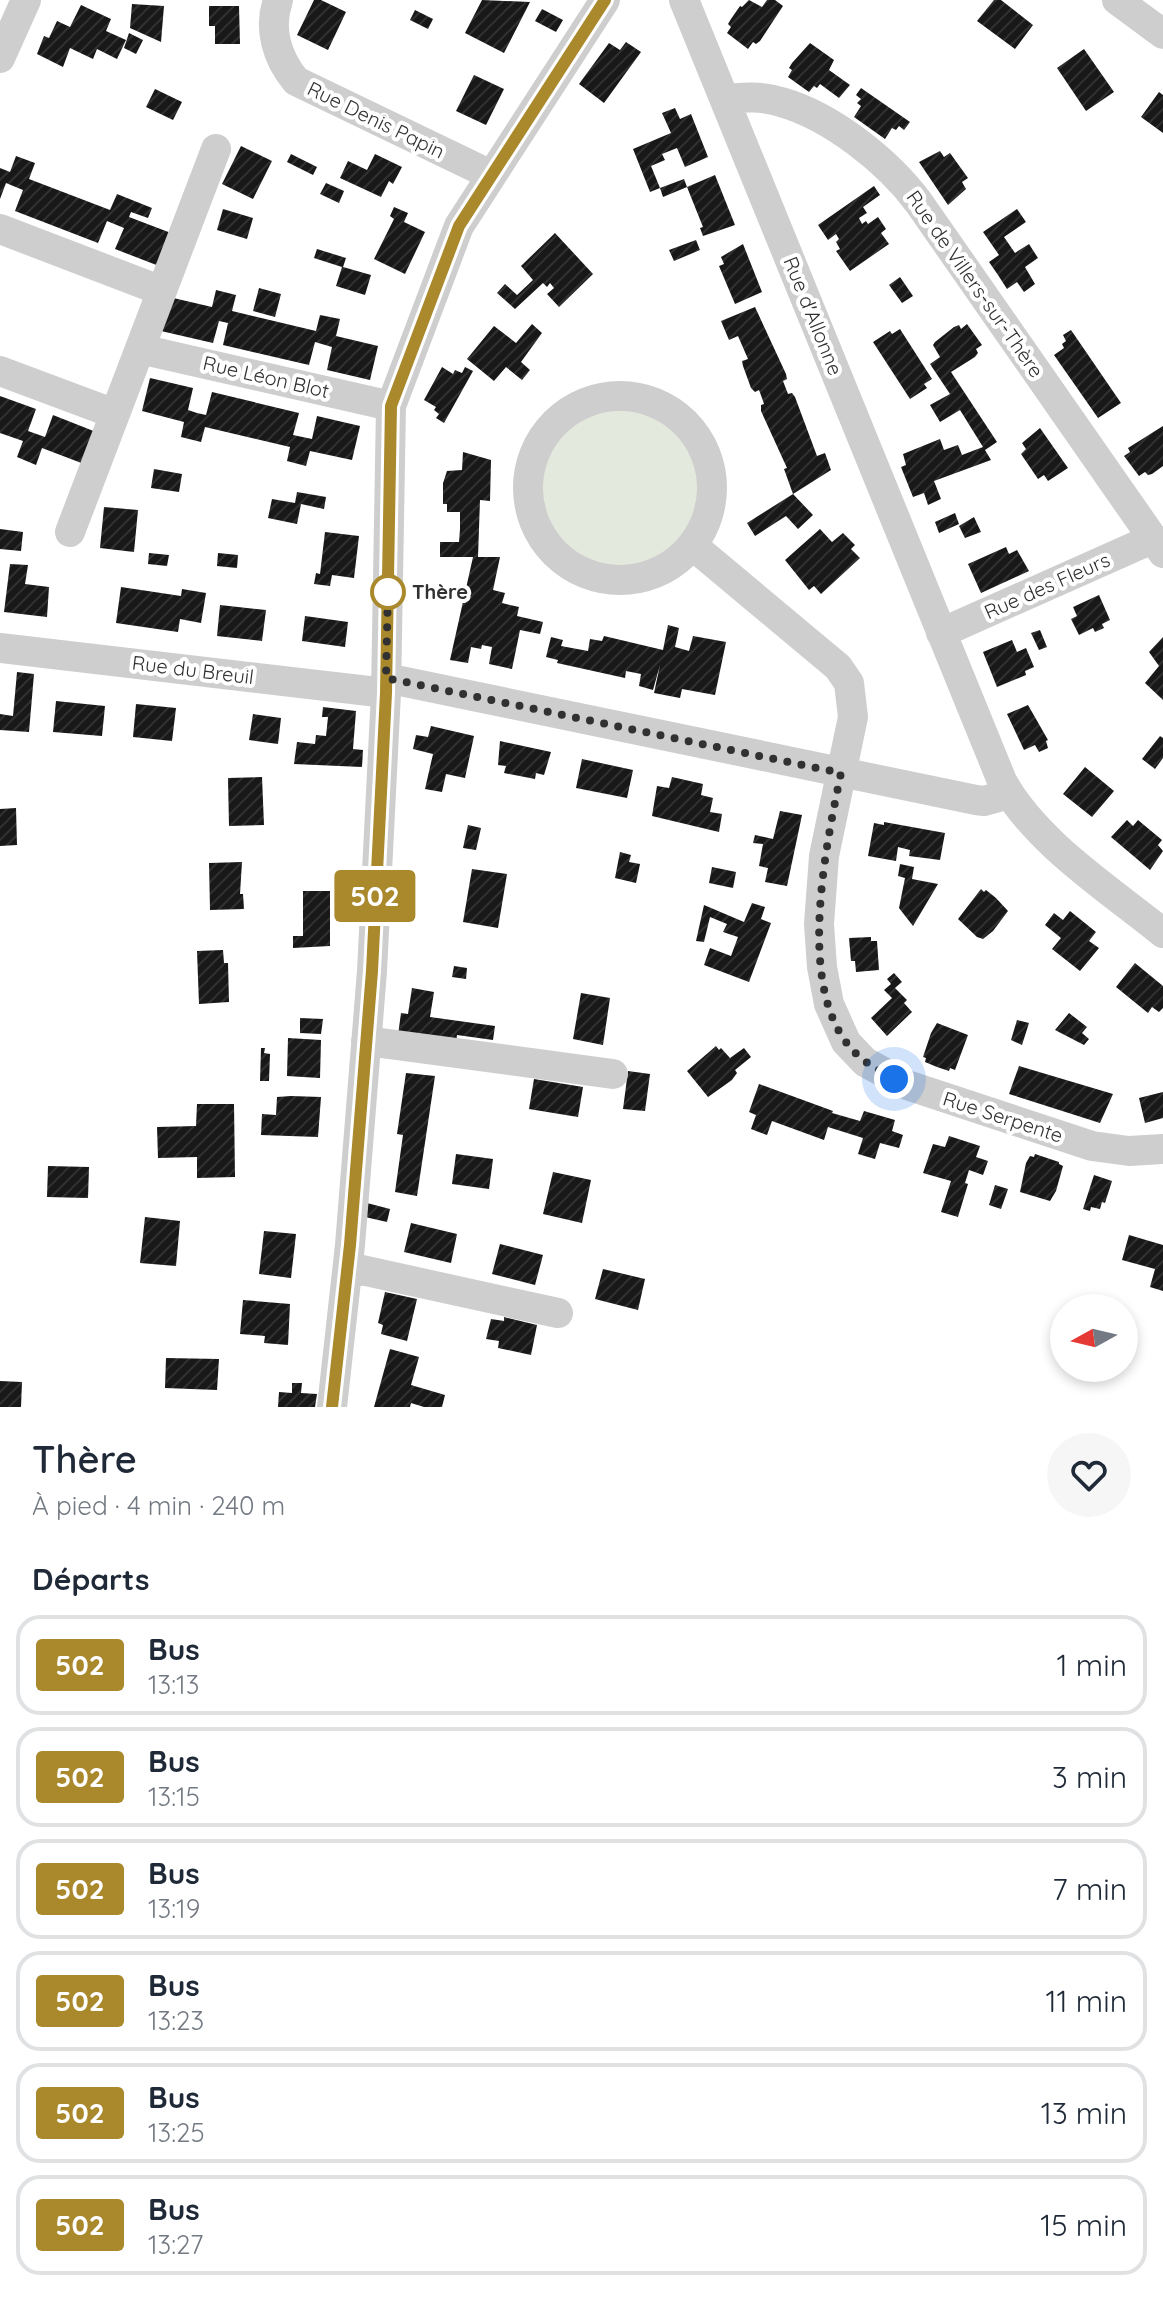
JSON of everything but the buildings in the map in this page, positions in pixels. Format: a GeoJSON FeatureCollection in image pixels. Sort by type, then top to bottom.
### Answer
{"type":"FeatureCollection","features":[{"type":"Feature","properties":{"kind":"street"},"geometry":{"type":"LineString","coordinates":[[0,58],[26,0]]}},
{"type":"Feature","properties":{"kind":"street","name":"Rue Denis Papin"},"geometry":{"type":"LineString","coordinates":[[278,0],[274,13],[275,38],[283,63],[296,81],[491,175]]}},
{"type":"Feature","properties":{"kind":"street"},"geometry":{"type":"LineString","coordinates":[[332,1407],[348,1267],[366,1041],[386,685],[391,406],[450,244],[605,0]]}},
{"type":"Feature","properties":{"kind":"street","name":"Rue d'Allonne"},"geometry":{"type":"LineString","coordinates":[[684,0],[1009,794],[1037,829],[1163,933]]}},
{"type":"Feature","properties":{"kind":"street"},"geometry":{"type":"LineString","coordinates":[[1117,0],[1163,34]]}},
{"type":"Feature","properties":{"kind":"street","name":"Rue de Villers-sur-Thère"},"geometry":{"type":"LineString","coordinates":[[725,99],[764,98],[794,106],[870,150],[889,166],[919,203],[1158,546]]}},
{"type":"Feature","properties":{"kind":"street"},"geometry":{"type":"LineString","coordinates":[[70,532],[216,149]]}},
{"type":"Feature","properties":{"kind":"street"},"geometry":{"type":"LineString","coordinates":[[0,229],[162,291]]}},
{"type":"Feature","properties":{"kind":"street","name":"Rue Léon Blot"},"geometry":{"type":"LineString","coordinates":[[140,349],[391,406]]}},
{"type":"Feature","properties":{"kind":"street"},"geometry":{"type":"LineString","coordinates":[[0,371],[115,414]]}},
{"type":"Feature","properties":{"kind":"street"},"geometry":{"type":"LineString","coordinates":[[609,396],[652,401],[677,416],[697,437],[709,463],[711,477],[710,506],[692,545],[659,571],[631,579],[617,580],[588,574],[563,560],[537,526],[529,499],[530,470],[548,431],[581,404],[609,396]]}},
{"type":"Feature","properties":{"kind":"street","name":"Rue Serpente"},"geometry":{"type":"LineString","coordinates":[[692,545],[845,674],[853,717],[824,856],[819,924],[827,995],[833,1019],[846,1042],[865,1062],[907,1085],[1092,1146],[1129,1151],[1163,1149]]}},
{"type":"Feature","properties":{"kind":"street","name":"Rue des Fleurs"},"geometry":{"type":"LineString","coordinates":[[941,633],[1158,546]]}},
{"type":"Feature","properties":{"kind":"street","name":"Rue du Breuil"},"geometry":{"type":"LineString","coordinates":[[0,648],[386,685],[976,800],[1009,794]]}},
{"type":"Feature","properties":{"kind":"street"},"geometry":{"type":"LineString","coordinates":[[366,1041],[613,1074]]}},
{"type":"Feature","properties":{"kind":"street"},"geometry":{"type":"LineString","coordinates":[[348,1267],[558,1313]]}},
{"type":"Feature","properties":{"kind":"shaded area"},"geometry":{"type":"Polygon","coordinates":[[[620,408],[651,414],[677,431],[694,457],[700,488],[694,519],[677,545],[651,562],[620,568],[589,562],[563,545],[546,519],[540,488],[546,457],[563,431],[589,414],[620,408]]]}},
{"type":"Feature","properties":{"kind":"bus line","name":"502"},"geometry":{"type":"LineString","coordinates":[[332,1407],[350,1245],[372,971],[386,693],[391,406],[459,226],[605,0]]}},
{"type":"Feature","properties":{"kind":"place","name":"Thère"},"geometry":{"type":"Point","coordinates":[388,592]}},
{"type":"Feature","properties":{"kind":"route"},"geometry":{"type":"LineString","coordinates":[[388,592],[388,588],[386,678],[841,773],[821,877],[819,924],[825,986],[833,1019],[846,1042],[865,1062],[894,1079]]}}]}
